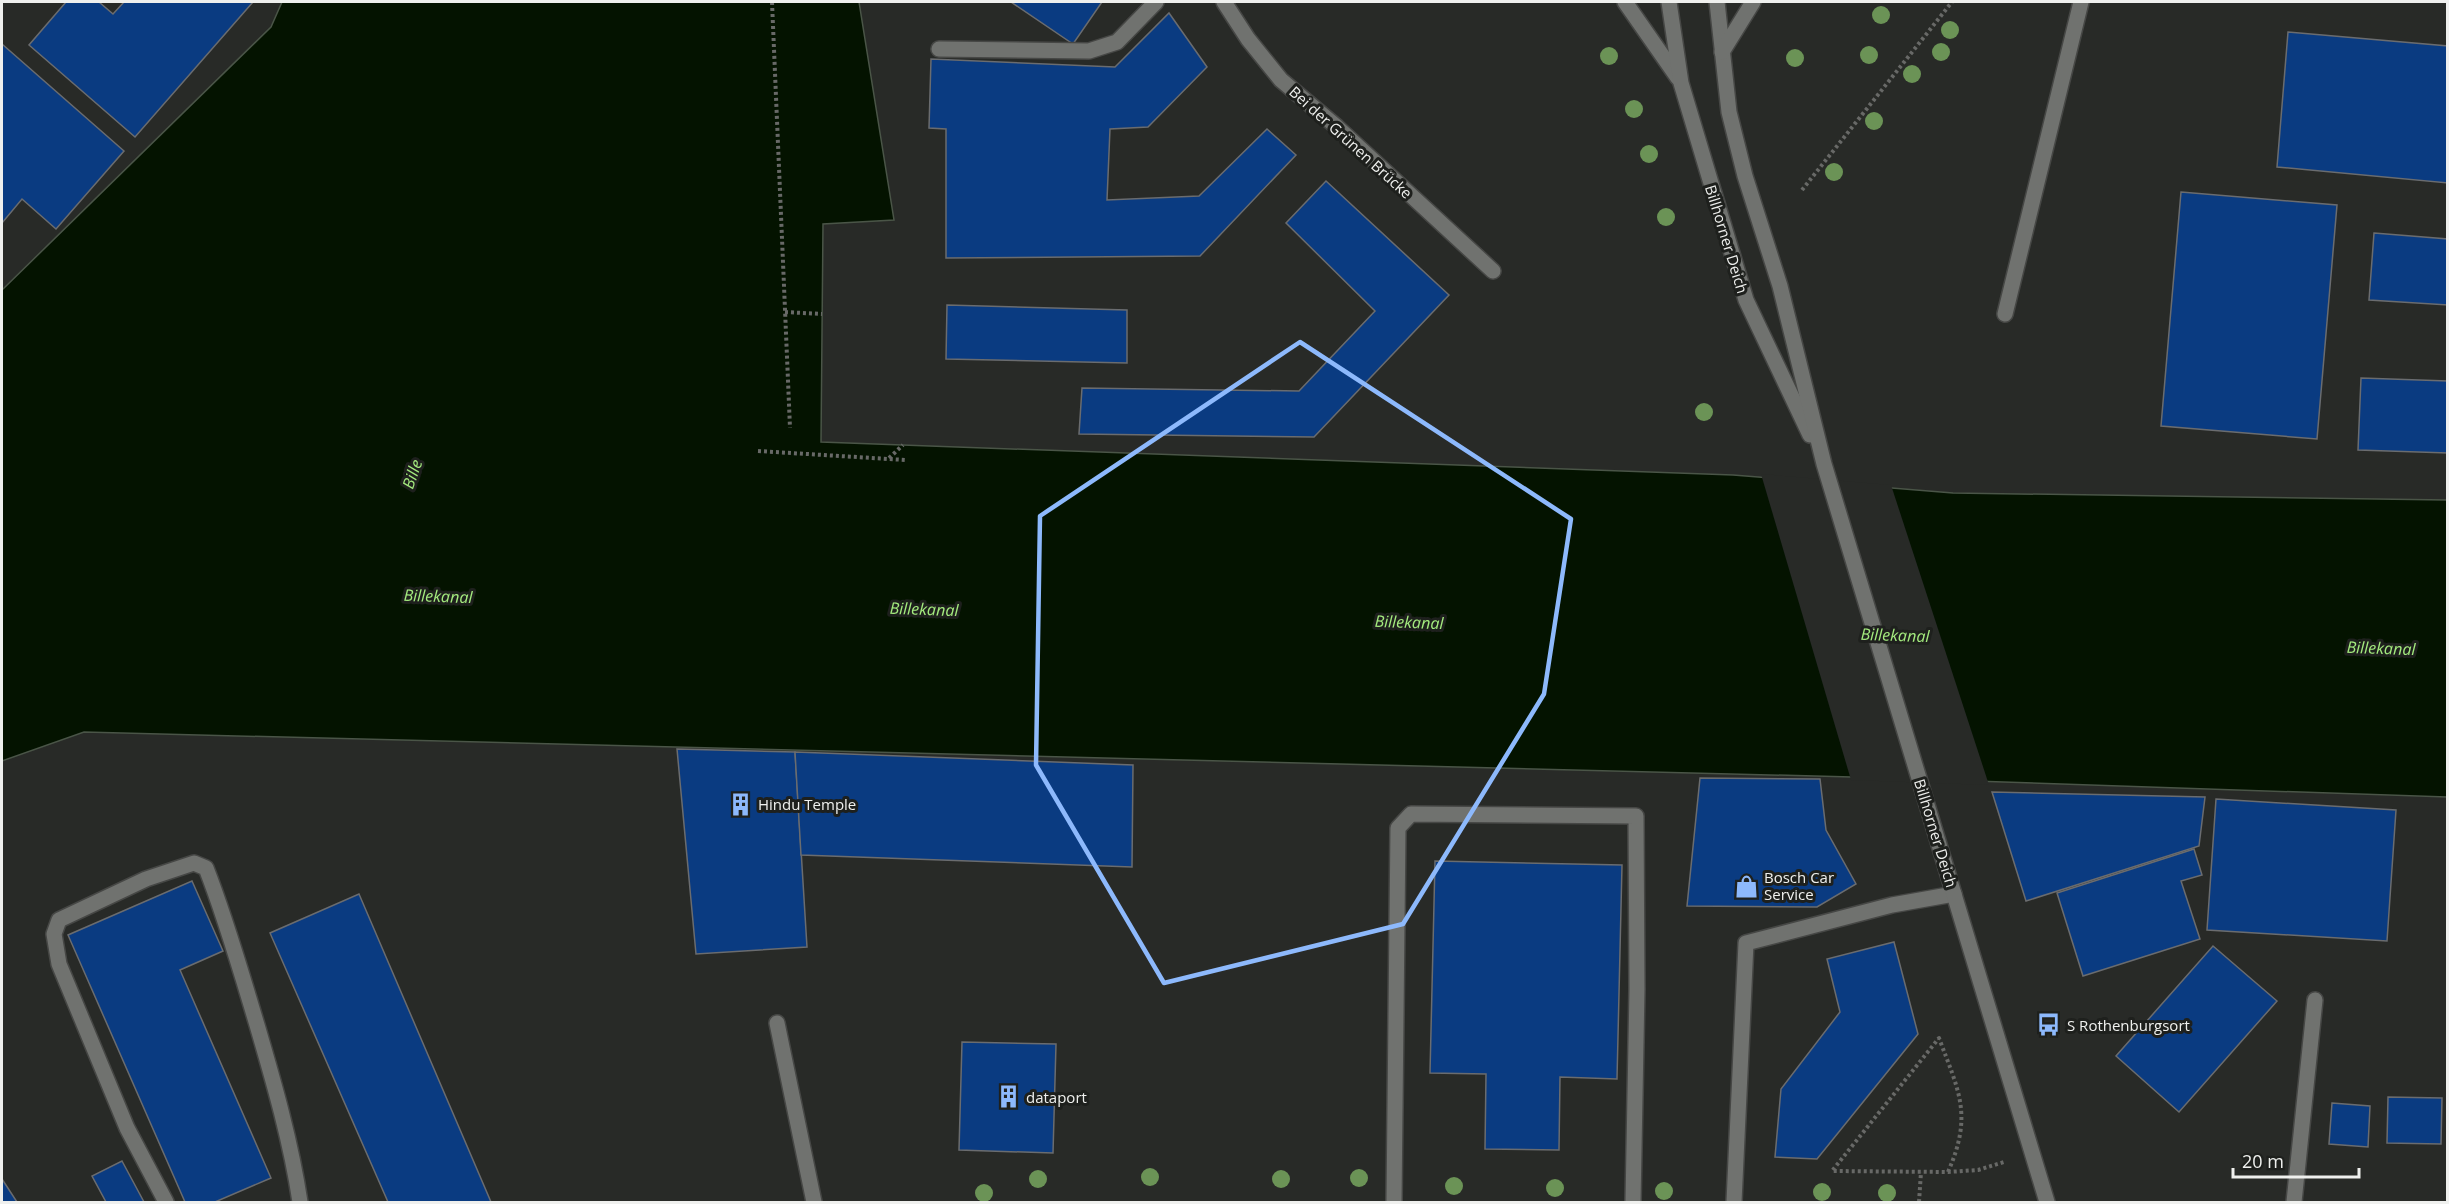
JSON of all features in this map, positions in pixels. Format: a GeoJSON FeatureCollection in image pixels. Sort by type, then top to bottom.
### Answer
{"type":"FeatureCollection","features":[{"type":"Feature","properties":{"kind":"street"},"geometry":{"type":"LineString","coordinates":[[939,49],[1089,51],[1117,42],[1156,2]]}},
{"type":"Feature","properties":{"kind":"street","name":"Bei der Grünen Brücke"},"geometry":{"type":"LineString","coordinates":[[1224,2],[1248,39],[1281,80],[1337,127],[1493,271]]}},
{"type":"Feature","properties":{"kind":"street"},"geometry":{"type":"LineString","coordinates":[[1625,2],[1681,83]]}},
{"type":"Feature","properties":{"kind":"street","name":"Billhorner Deich"},"geometry":{"type":"LineString","coordinates":[[1669,2],[1681,83],[1746,300],[1824,464]]}},
{"type":"Feature","properties":{"kind":"street","name":"Billhorner Deich"},"geometry":{"type":"LineString","coordinates":[[1717,2],[1729,112],[1745,176],[1780,286],[1824,464],[2047,1203]]}},
{"type":"Feature","properties":{"kind":"street"},"geometry":{"type":"LineString","coordinates":[[1722,52],[1754,2]]}},
{"type":"Feature","properties":{"kind":"street"},"geometry":{"type":"LineString","coordinates":[[2005,314],[2081,2]]}},
{"type":"Feature","properties":{"kind":"street"},"geometry":{"type":"LineString","coordinates":[[1394,1203],[1398,828],[1411,814],[1636,816],[1637,989],[1633,1203]]}},
{"type":"Feature","properties":{"kind":"street"},"geometry":{"type":"LineString","coordinates":[[166,1203],[127,1128],[59,964],[54,934],[58,920],[146,879],[194,862],[206,868],[224,914],[269,1067],[296,1174],[300,1203]]}},
{"type":"Feature","properties":{"kind":"street"},"geometry":{"type":"LineString","coordinates":[[1734,1203],[1746,943],[1893,905],[1954,894]]}},
{"type":"Feature","properties":{"kind":"street"},"geometry":{"type":"LineString","coordinates":[[2294,1203],[2315,1000]]}},
{"type":"Feature","properties":{"kind":"street"},"geometry":{"type":"LineString","coordinates":[[777,1023],[814,1203]]}},
{"type":"Feature","properties":{"kind":"path"},"geometry":{"type":"LineString","coordinates":[[772,2],[790,428]]}},
{"type":"Feature","properties":{"kind":"path"},"geometry":{"type":"LineString","coordinates":[[1802,190],[1952,2]]}},
{"type":"Feature","properties":{"kind":"path"},"geometry":{"type":"LineString","coordinates":[[785,312],[822,314]]}},
{"type":"Feature","properties":{"kind":"path"},"geometry":{"type":"LineString","coordinates":[[888,459],[903,445]]}},
{"type":"Feature","properties":{"kind":"path"},"geometry":{"type":"LineString","coordinates":[[758,451],[905,460]]}},
{"type":"Feature","properties":{"kind":"path"},"geometry":{"type":"LineString","coordinates":[[1948,1172],[1957,1152],[1962,1128],[1960,1095],[1939,1038],[1832,1172],[1948,1172],[1978,1170]]}},
{"type":"Feature","properties":{"kind":"path"},"geometry":{"type":"LineString","coordinates":[[1919,1203],[1921,1172]]}},
{"type":"Feature","properties":{"kind":"highlighted area"},"geometry":{"type":"Polygon","coordinates":[[[1300,342],[1571,519],[1544,694],[1403,924],[1164,983],[1036,765],[1040,516],[1300,342]]]}},
{"type":"Feature","properties":{"kind":"water"},"geometry":{"type":"Polygon","coordinates":[[[282,2],[859,2],[894,220],[823,224],[821,442],[1733,475],[1953,493],[2447,500],[2447,797],[1852,777],[84,732],[2,761],[2,290],[271,27],[282,2]]]}},
{"type":"Feature","properties":{"kind":"pier"},"geometry":{"type":"Polygon","coordinates":[[[1761,474],[1891,485],[1989,785],[1851,780],[1761,474]]]}},
{"type":"Feature","properties":{"kind":"building"},"geometry":{"type":"Polygon","coordinates":[[[66,2],[99,2],[113,14],[124,2],[253,2],[135,137],[29,45],[66,2]]]}},
{"type":"Feature","properties":{"kind":"building"},"geometry":{"type":"Polygon","coordinates":[[[1011,2],[1102,2],[1073,44],[1011,2]]]}},
{"type":"Feature","properties":{"kind":"building"},"geometry":{"type":"Polygon","coordinates":[[[1169,13],[1207,67],[1148,127],[1110,129],[1107,200],[1199,196],[1267,129],[1296,155],[1200,256],[946,258],[946,129],[929,128],[931,59],[1115,67],[1169,13]]]}},
{"type":"Feature","properties":{"kind":"building"},"geometry":{"type":"Polygon","coordinates":[[[2288,32],[2448,46],[2448,183],[2277,167],[2288,32]]]}},
{"type":"Feature","properties":{"kind":"building"},"geometry":{"type":"Polygon","coordinates":[[[2,44],[124,151],[56,229],[22,199],[2,223],[2,44]]]}},
{"type":"Feature","properties":{"kind":"building"},"geometry":{"type":"Polygon","coordinates":[[[1326,181],[1449,295],[1314,437],[1079,434],[1082,388],[1299,391],[1375,311],[1286,223],[1326,181]]]}},
{"type":"Feature","properties":{"kind":"building"},"geometry":{"type":"Polygon","coordinates":[[[2181,192],[2337,205],[2317,439],[2161,426],[2181,192]]]}},
{"type":"Feature","properties":{"kind":"building"},"geometry":{"type":"Polygon","coordinates":[[[2374,233],[2448,239],[2448,305],[2369,300],[2374,233]]]}},
{"type":"Feature","properties":{"kind":"building"},"geometry":{"type":"Polygon","coordinates":[[[947,305],[1127,310],[1127,363],[946,359],[947,305]]]}},
{"type":"Feature","properties":{"kind":"building"},"geometry":{"type":"Polygon","coordinates":[[[2361,378],[2448,381],[2448,453],[2358,450],[2361,378]]]}},
{"type":"Feature","properties":{"kind":"building","name":"Hindu Temple"},"geometry":{"type":"Polygon","coordinates":[[[677,749],[795,752],[807,947],[696,954],[677,749]]]}},
{"type":"Feature","properties":{"kind":"building"},"geometry":{"type":"Polygon","coordinates":[[[795,752],[1133,765],[1132,867],[801,855],[795,752]]]}},
{"type":"Feature","properties":{"kind":"building"},"geometry":{"type":"Polygon","coordinates":[[[1700,778],[1820,779],[1826,830],[1856,884],[1817,907],[1687,906],[1700,778]]]}},
{"type":"Feature","properties":{"kind":"building"},"geometry":{"type":"Polygon","coordinates":[[[1992,792],[2205,797],[2199,846],[2026,901],[1992,792]]]}},
{"type":"Feature","properties":{"kind":"building"},"geometry":{"type":"Polygon","coordinates":[[[2216,799],[2396,810],[2387,941],[2207,930],[2216,799]]]}},
{"type":"Feature","properties":{"kind":"building"},"geometry":{"type":"Polygon","coordinates":[[[2194,849],[2202,875],[2181,881],[2200,939],[2083,976],[2057,893],[2194,849]]]}},
{"type":"Feature","properties":{"kind":"building"},"geometry":{"type":"Polygon","coordinates":[[[1435,861],[1622,865],[1617,1079],[1560,1077],[1559,1150],[1485,1149],[1486,1074],[1430,1073],[1435,861]]]}},
{"type":"Feature","properties":{"kind":"building"},"geometry":{"type":"Polygon","coordinates":[[[192,881],[223,951],[180,970],[271,1178],[215,1202],[185,1202],[68,935],[192,881]]]}},
{"type":"Feature","properties":{"kind":"building"},"geometry":{"type":"Polygon","coordinates":[[[359,894],[491,1202],[388,1202],[270,933],[359,894]]]}},
{"type":"Feature","properties":{"kind":"building"},"geometry":{"type":"Polygon","coordinates":[[[1894,942],[1918,1034],[1817,1159],[1775,1157],[1781,1089],[1840,1012],[1827,959],[1894,942]]]}},
{"type":"Feature","properties":{"kind":"building"},"geometry":{"type":"Polygon","coordinates":[[[2213,946],[2277,1001],[2179,1112],[2116,1056],[2213,946]]]}},
{"type":"Feature","properties":{"kind":"building","name":"dataport"},"geometry":{"type":"Polygon","coordinates":[[[962,1042],[1056,1044],[1053,1153],[959,1150],[962,1042]]]}},
{"type":"Feature","properties":{"kind":"building"},"geometry":{"type":"Polygon","coordinates":[[[2388,1097],[2442,1098],[2441,1144],[2387,1143],[2388,1097]]]}},
{"type":"Feature","properties":{"kind":"building"},"geometry":{"type":"Polygon","coordinates":[[[2332,1103],[2370,1106],[2368,1147],[2329,1144],[2332,1103]]]}},
{"type":"Feature","properties":{"kind":"building"},"geometry":{"type":"Polygon","coordinates":[[[122,1161],[144,1202],[106,1202],[92,1176],[122,1161]]]}},
{"type":"Feature","properties":{"kind":"building"},"geometry":{"type":"Polygon","coordinates":[[[2,1179],[17,1202],[2,1202],[2,1179]]]}},
{"type":"Feature","properties":{"kind":"place","name":"Hindu Temple"},"geometry":{"type":"Point","coordinates":[740,804]}},
{"type":"Feature","properties":{"kind":"place","name":"Bosch Car Service"},"geometry":{"type":"Point","coordinates":[1746,886]}},
{"type":"Feature","properties":{"kind":"place","name":"S Rothenburgsort"},"geometry":{"type":"Point","coordinates":[2049,1025]}},
{"type":"Feature","properties":{"kind":"place","name":"dataport"},"geometry":{"type":"Point","coordinates":[1008,1097]}},
{"type":"Feature","properties":{"kind":"water label","name":"Bille"},"geometry":{"type":"Point","coordinates":[412,474]}},
{"type":"Feature","properties":{"kind":"water label","name":"Billekanal"},"geometry":{"type":"Point","coordinates":[438,596]}},
{"type":"Feature","properties":{"kind":"water label","name":"Billekanal"},"geometry":{"type":"Point","coordinates":[924,609]}},
{"type":"Feature","properties":{"kind":"water label","name":"Billekanal"},"geometry":{"type":"Point","coordinates":[1409,622]}},
{"type":"Feature","properties":{"kind":"water label","name":"Billekanal"},"geometry":{"type":"Point","coordinates":[1895,635]}},
{"type":"Feature","properties":{"kind":"water label","name":"Billekanal"},"geometry":{"type":"Point","coordinates":[2381,648]}}]}
